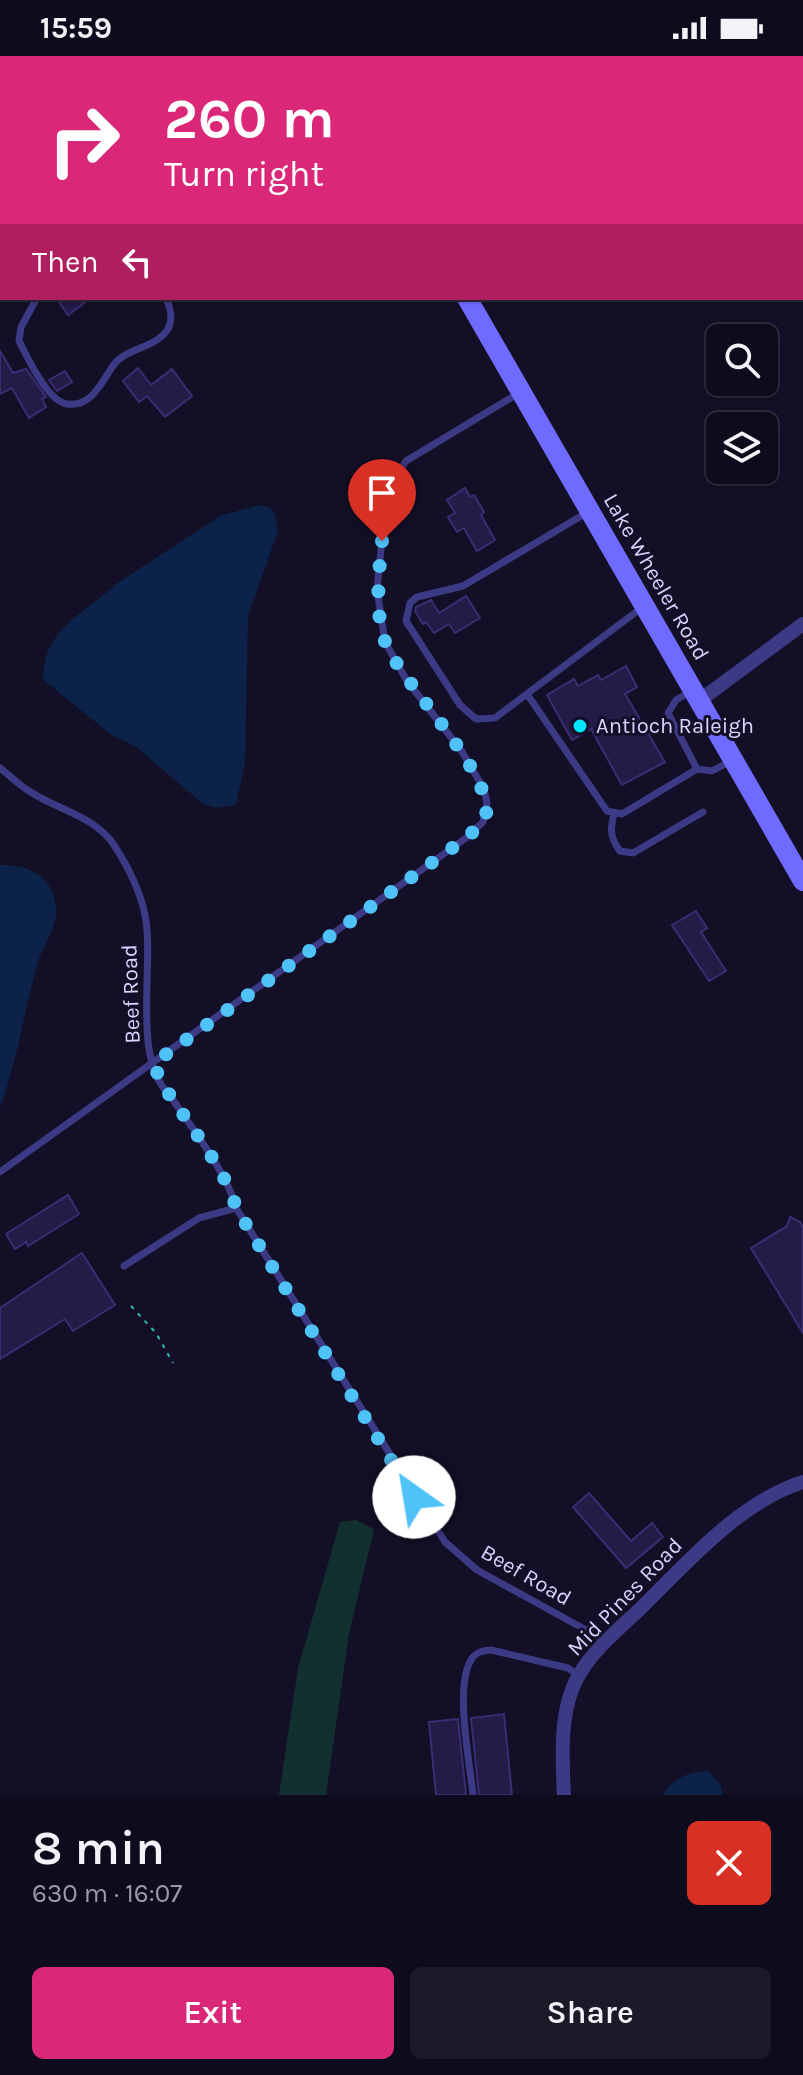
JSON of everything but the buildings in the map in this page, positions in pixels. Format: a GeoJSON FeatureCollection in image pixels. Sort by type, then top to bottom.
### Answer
{"type":"FeatureCollection","features":[{"type":"Feature","properties":{"kind":"street","name":"Lake Wheeler Road"},"geometry":{"type":"LineString","coordinates":[[468,300],[803,881]]}},
{"type":"Feature","properties":{"kind":"street"},"geometry":{"type":"LineString","coordinates":[[696,695],[803,624]]}},
{"type":"Feature","properties":{"kind":"street","name":"Mid Pines Road"},"geometry":{"type":"LineString","coordinates":[[564,1795],[565,1714],[578,1675],[606,1641],[693,1557],[746,1512],[780,1490],[803,1482]]}},
{"type":"Feature","properties":{"kind":"lane"},"geometry":{"type":"LineString","coordinates":[[36,300],[21,327],[19,341],[46,389],[57,400],[69,405],[82,402],[96,392],[116,363],[128,352],[165,333],[171,318],[166,300]]}},
{"type":"Feature","properties":{"kind":"lane"},"geometry":{"type":"LineString","coordinates":[[0,1172],[466,838],[483,822],[487,803],[484,789],[461,750],[407,681],[385,642],[377,589],[387,492],[406,461],[520,391]]}},
{"type":"Feature","properties":{"kind":"lane"},"geometry":{"type":"LineString","coordinates":[[590,511],[463,586],[417,597],[410,603],[406,621],[460,705],[476,719],[495,718],[645,605]]}},
{"type":"Feature","properties":{"kind":"lane"},"geometry":{"type":"LineString","coordinates":[[527,694],[607,811],[614,814],[622,814],[697,769],[712,771],[733,760]]}},
{"type":"Feature","properties":{"kind":"lane"},"geometry":{"type":"LineString","coordinates":[[696,695],[676,700],[668,713],[697,769]]}},
{"type":"Feature","properties":{"kind":"lane","name":"Beef Road"},"geometry":{"type":"LineString","coordinates":[[0,768],[29,791],[89,820],[110,840],[128,868],[145,915],[146,1034],[162,1087],[211,1157],[236,1208],[445,1542],[477,1570],[606,1641]]}},
{"type":"Feature","properties":{"kind":"lane"},"geometry":{"type":"LineString","coordinates":[[614,814],[612,841],[620,851],[633,853],[703,812]]}},
{"type":"Feature","properties":{"kind":"lane"},"geometry":{"type":"LineString","coordinates":[[124,1266],[199,1218],[236,1208]]}},
{"type":"Feature","properties":{"kind":"lane"},"geometry":{"type":"LineString","coordinates":[[473,1795],[463,1693],[466,1671],[472,1658],[478,1652],[491,1650],[568,1668],[578,1675]]}},
{"type":"Feature","properties":{"kind":"path"},"geometry":{"type":"LineString","coordinates":[[131,1306],[156,1333],[173,1363]]}},
{"type":"Feature","properties":{"kind":"green space"},"geometry":{"type":"Polygon","coordinates":[[[356,1520],[374,1529],[349,1634],[326,1795],[279,1795],[298,1668],[340,1522],[356,1520]]]}},
{"type":"Feature","properties":{"kind":"water"},"geometry":{"type":"Polygon","coordinates":[[[259,505],[271,508],[278,531],[248,616],[245,762],[236,805],[215,808],[202,803],[135,746],[113,736],[42,676],[48,651],[61,631],[116,584],[220,516],[259,505]]]}},
{"type":"Feature","properties":{"kind":"water"},"geometry":{"type":"Polygon","coordinates":[[[0,865],[30,870],[45,880],[54,897],[56,915],[37,965],[0,1108],[0,865]]]}},
{"type":"Feature","properties":{"kind":"water"},"geometry":{"type":"Polygon","coordinates":[[[708,1771],[720,1784],[723,1795],[663,1795],[682,1777],[708,1771]]]}},
{"type":"Feature","properties":{"kind":"place","name":"Antioch Raleigh"},"geometry":{"type":"Point","coordinates":[580,726]}},
{"type":"Feature","properties":{"kind":"route"},"geometry":{"type":"LineString","coordinates":[[382,541],[377,589],[385,642],[407,681],[461,750],[484,789],[487,803],[483,822],[466,838],[154,1063],[162,1087],[211,1157],[236,1208],[414,1497]]}}]}
